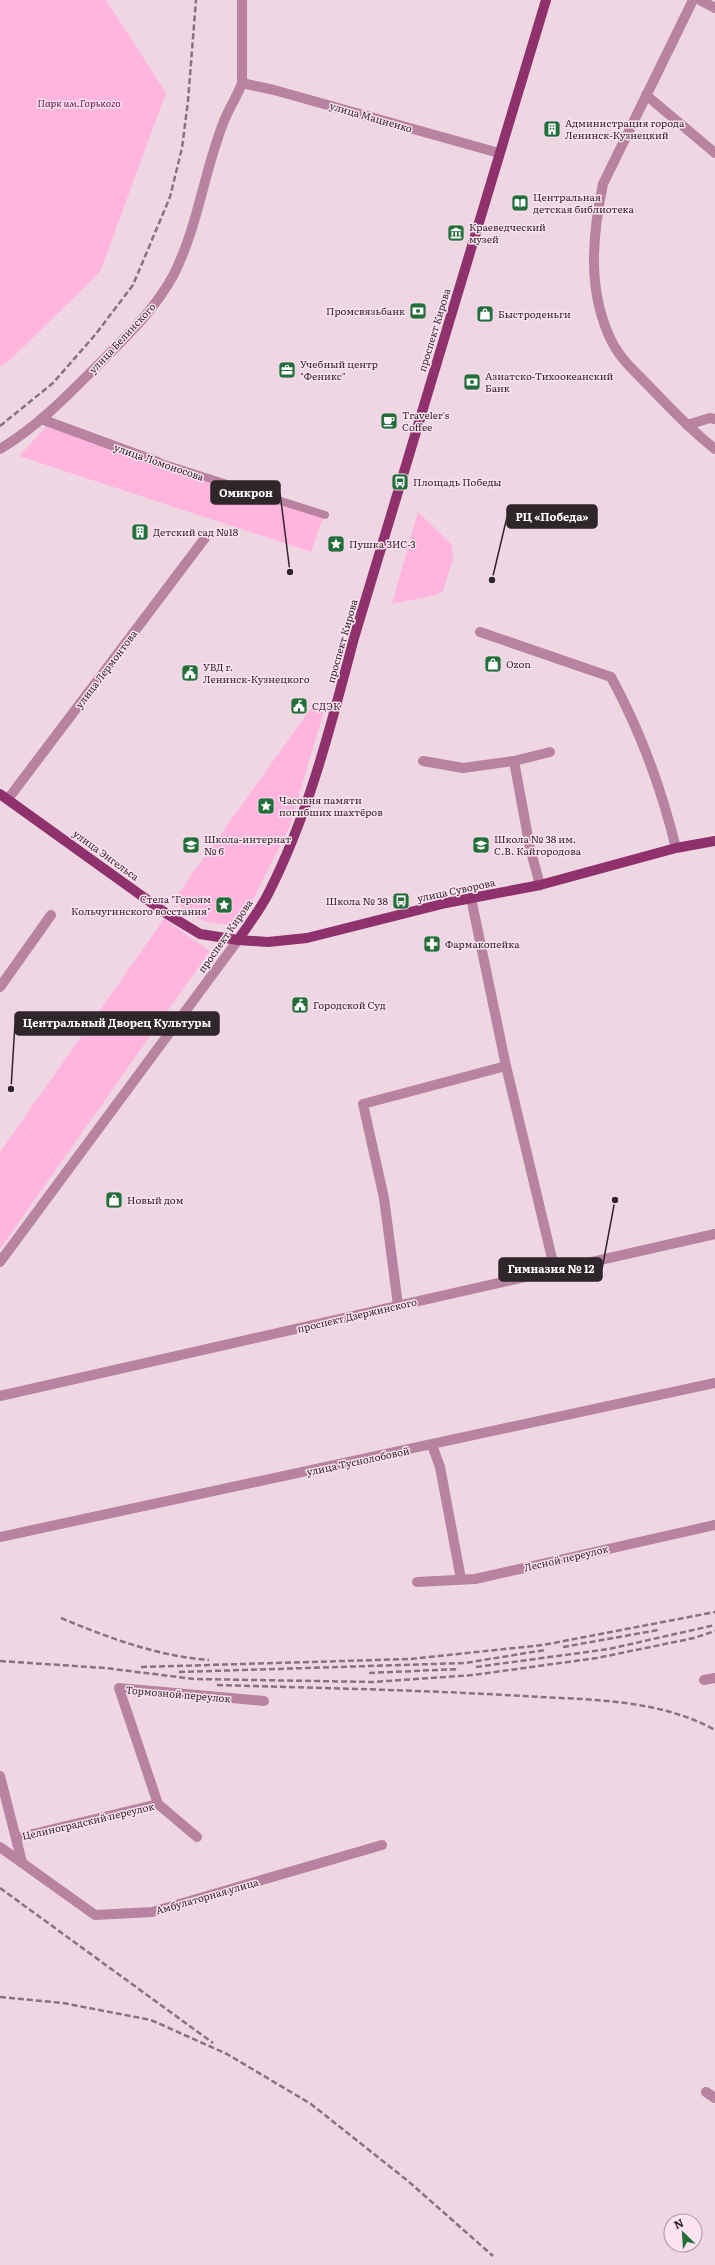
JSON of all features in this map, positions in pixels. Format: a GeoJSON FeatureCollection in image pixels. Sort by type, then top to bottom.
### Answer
{"type":"FeatureCollection","features":[{"type":"Feature","properties":{"kind":"main road","name":"проспект Кирова"},"geometry":{"type":"LineString","coordinates":[[238,940],[267,896],[295,838],[336,706],[354,638],[546,0]]}},
{"type":"Feature","properties":{"kind":"main road","name":"улица Энгельса"},"geometry":{"type":"LineString","coordinates":[[4,797],[167,914],[200,934]]}},
{"type":"Feature","properties":{"kind":"main road","name":"улица Суворова"},"geometry":{"type":"LineString","coordinates":[[200,934],[238,940],[268,942],[306,938],[471,898],[540,885],[676,848],[715,842]]}},
{"type":"Feature","properties":{"kind":"street"},"geometry":{"type":"LineString","coordinates":[[242,0],[242,83]]}},
{"type":"Feature","properties":{"kind":"street"},"geometry":{"type":"LineString","coordinates":[[693,0],[603,184],[596,217],[593,252],[596,286],[604,324],[612,343],[625,362],[687,425],[715,449]]}},
{"type":"Feature","properties":{"kind":"street"},"geometry":{"type":"LineString","coordinates":[[700,0],[715,8]]}},
{"type":"Feature","properties":{"kind":"street","name":"улица Мациенко"},"geometry":{"type":"LineString","coordinates":[[242,83],[274,90],[499,153]]}},
{"type":"Feature","properties":{"kind":"street","name":"улица Белинского"},"geometry":{"type":"LineString","coordinates":[[0,448],[13,441],[54,408],[130,333],[161,296],[185,250],[224,121],[237,98],[242,83]]}},
{"type":"Feature","properties":{"kind":"street"},"geometry":{"type":"LineString","coordinates":[[646,94],[715,153]]}},
{"type":"Feature","properties":{"kind":"street"},"geometry":{"type":"LineString","coordinates":[[687,425],[710,418],[715,419]]}},
{"type":"Feature","properties":{"kind":"street","name":"улица Ломоносова"},"geometry":{"type":"LineString","coordinates":[[41,419],[158,462],[325,515]]}},
{"type":"Feature","properties":{"kind":"street","name":"улица Лермонтова"},"geometry":{"type":"LineString","coordinates":[[4,797],[204,538]]}},
{"type":"Feature","properties":{"kind":"street"},"geometry":{"type":"LineString","coordinates":[[480,632],[611,677],[630,712],[648,752],[665,802],[676,848]]}},
{"type":"Feature","properties":{"kind":"street"},"geometry":{"type":"LineString","coordinates":[[423,761],[463,768],[514,761],[550,752]]}},
{"type":"Feature","properties":{"kind":"street"},"geometry":{"type":"LineString","coordinates":[[514,761],[530,848],[540,885]]}},
{"type":"Feature","properties":{"kind":"street"},"geometry":{"type":"LineString","coordinates":[[471,898],[506,1066],[555,1271]]}},
{"type":"Feature","properties":{"kind":"street"},"geometry":{"type":"LineString","coordinates":[[0,986],[51,915]]}},
{"type":"Feature","properties":{"kind":"street","name":"проспект Кирова"},"geometry":{"type":"LineString","coordinates":[[0,1262],[238,940]]}},
{"type":"Feature","properties":{"kind":"street"},"geometry":{"type":"LineString","coordinates":[[398,1305],[384,1198],[362,1104],[506,1066]]}},
{"type":"Feature","properties":{"kind":"street","name":"проспект Дзержинского"},"geometry":{"type":"LineString","coordinates":[[0,1396],[715,1234]]}},
{"type":"Feature","properties":{"kind":"street","name":"улица Туснолобовой"},"geometry":{"type":"LineString","coordinates":[[0,1536],[432,1445],[715,1383]]}},
{"type":"Feature","properties":{"kind":"street"},"geometry":{"type":"LineString","coordinates":[[432,1445],[440,1467],[461,1579]]}},
{"type":"Feature","properties":{"kind":"street","name":"Лесной переулок"},"geometry":{"type":"LineString","coordinates":[[417,1582],[475,1579],[715,1525]]}},
{"type":"Feature","properties":{"kind":"street"},"geometry":{"type":"LineString","coordinates":[[704,1680],[715,1678]]}},
{"type":"Feature","properties":{"kind":"street","name":"Тормозной переулок"},"geometry":{"type":"LineString","coordinates":[[158,1804],[119,1688],[264,1702]]}},
{"type":"Feature","properties":{"kind":"street"},"geometry":{"type":"LineString","coordinates":[[0,1776],[22,1862]]}},
{"type":"Feature","properties":{"kind":"street","name":"Целиноградский переулок"},"geometry":{"type":"LineString","coordinates":[[16,1838],[158,1804],[197,1837]]}},
{"type":"Feature","properties":{"kind":"street","name":"Амбулаторная улица"},"geometry":{"type":"LineString","coordinates":[[0,1847],[95,1915],[145,1912],[382,1845]]}},
{"type":"Feature","properties":{"kind":"street"},"geometry":{"type":"LineString","coordinates":[[706,2092],[715,2098]]}},
{"type":"Feature","properties":{"kind":"green space","name":"Парк им.Горького"},"geometry":{"type":"Polygon","coordinates":[[[0,0],[106,0],[166,93],[100,272],[8,362],[0,367],[0,0]]]}},
{"type":"Feature","properties":{"kind":"green space"},"geometry":{"type":"Polygon","coordinates":[[[50,423],[325,512],[311,552],[19,456],[50,423]]]}},
{"type":"Feature","properties":{"kind":"green space"},"geometry":{"type":"Polygon","coordinates":[[[418,512],[452,545],[453,559],[443,591],[435,595],[392,604],[418,512]]]}},
{"type":"Feature","properties":{"kind":"green space"},"geometry":{"type":"Polygon","coordinates":[[[314,704],[325,708],[289,828],[245,915],[228,925],[203,921],[173,901],[314,704]]]}},
{"type":"Feature","properties":{"kind":"green space"},"geometry":{"type":"Polygon","coordinates":[[[164,919],[210,951],[0,1249],[0,1152],[164,919]]]}},
{"type":"Feature","properties":{"kind":"railway"},"geometry":{"type":"LineString","coordinates":[[0,426],[53,383],[95,335],[133,285],[170,197],[182,148],[188,101],[196,0]]}},
{"type":"Feature","properties":{"kind":"railway"},"geometry":{"type":"LineString","coordinates":[[141,1667],[410,1659],[543,1645],[715,1612]]}},
{"type":"Feature","properties":{"kind":"railway"},"geometry":{"type":"LineString","coordinates":[[61,1618],[134,1645],[171,1655],[209,1660]]}},
{"type":"Feature","properties":{"kind":"railway"},"geometry":{"type":"LineString","coordinates":[[476,1667],[609,1649],[715,1625]]}},
{"type":"Feature","properties":{"kind":"railway"},"geometry":{"type":"LineString","coordinates":[[563,1647],[658,1630]]}},
{"type":"Feature","properties":{"kind":"railway"},"geometry":{"type":"LineString","coordinates":[[0,1661],[105,1668],[194,1679],[373,1682],[473,1675],[597,1658],[694,1638],[715,1631]]}},
{"type":"Feature","properties":{"kind":"railway"},"geometry":{"type":"LineString","coordinates":[[179,1672],[465,1663],[545,1650]]}},
{"type":"Feature","properties":{"kind":"railway"},"geometry":{"type":"LineString","coordinates":[[369,1673],[459,1669]]}},
{"type":"Feature","properties":{"kind":"railway"},"geometry":{"type":"LineString","coordinates":[[217,1685],[446,1692],[621,1702],[670,1712],[715,1730]]}},
{"type":"Feature","properties":{"kind":"railway"},"geometry":{"type":"LineString","coordinates":[[0,1888],[213,2043]]}},
{"type":"Feature","properties":{"kind":"railway"},"geometry":{"type":"LineString","coordinates":[[0,1997],[63,2003],[151,2020],[227,2054],[311,2104],[408,2181],[493,2256]]}},
{"type":"Feature","properties":{"kind":"place","name":"Администрация города Ленинск-Кузнецкий"},"geometry":{"type":"Point","coordinates":[552,129]}},
{"type":"Feature","properties":{"kind":"place","name":"Центральная детская библиотека"},"geometry":{"type":"Point","coordinates":[520,203]}},
{"type":"Feature","properties":{"kind":"place","name":"Краеведческий музей"},"geometry":{"type":"Point","coordinates":[456,233]}},
{"type":"Feature","properties":{"kind":"place","name":"Промсвязьбанк"},"geometry":{"type":"Point","coordinates":[418,311]}},
{"type":"Feature","properties":{"kind":"place","name":"Быстроденьги"},"geometry":{"type":"Point","coordinates":[485,314]}},
{"type":"Feature","properties":{"kind":"place","name":"Учебный центр \"Феникс\""},"geometry":{"type":"Point","coordinates":[287,370]}},
{"type":"Feature","properties":{"kind":"place","name":"Азиатско-Тихоокеанский Банк"},"geometry":{"type":"Point","coordinates":[472,382]}},
{"type":"Feature","properties":{"kind":"place","name":"Traveler's Coffee"},"geometry":{"type":"Point","coordinates":[389,421]}},
{"type":"Feature","properties":{"kind":"place","name":"Площадь Победы"},"geometry":{"type":"Point","coordinates":[400,482]}},
{"type":"Feature","properties":{"kind":"place","name":"Детский сад №18"},"geometry":{"type":"Point","coordinates":[140,532]}},
{"type":"Feature","properties":{"kind":"place","name":"Пушка ЗИС-3"},"geometry":{"type":"Point","coordinates":[336,544]}},
{"type":"Feature","properties":{"kind":"place","name":"Омикрон"},"geometry":{"type":"Point","coordinates":[290,572]}},
{"type":"Feature","properties":{"kind":"place","name":"РЦ «Победа»"},"geometry":{"type":"Point","coordinates":[492,580]}},
{"type":"Feature","properties":{"kind":"place","name":"Ozon"},"geometry":{"type":"Point","coordinates":[493,664]}},
{"type":"Feature","properties":{"kind":"place","name":"УВД г. Ленинск-Кузнецкого"},"geometry":{"type":"Point","coordinates":[190,673]}},
{"type":"Feature","properties":{"kind":"place","name":"СДЭК"},"geometry":{"type":"Point","coordinates":[299,706]}},
{"type":"Feature","properties":{"kind":"place","name":"Часовня памяти погибших шахтёров"},"geometry":{"type":"Point","coordinates":[266,806]}},
{"type":"Feature","properties":{"kind":"place","name":"Школа-интернат № 6"},"geometry":{"type":"Point","coordinates":[191,845]}},
{"type":"Feature","properties":{"kind":"place","name":"Школа № 38 им. С.В. Кайгородова"},"geometry":{"type":"Point","coordinates":[481,845]}},
{"type":"Feature","properties":{"kind":"place","name":"Школа № 38"},"geometry":{"type":"Point","coordinates":[401,901]}},
{"type":"Feature","properties":{"kind":"place","name":"Стела \"Героям Кольчугинского восстания\""},"geometry":{"type":"Point","coordinates":[224,905]}},
{"type":"Feature","properties":{"kind":"place","name":"Фармакопейка"},"geometry":{"type":"Point","coordinates":[432,944]}},
{"type":"Feature","properties":{"kind":"place","name":"Городской Суд"},"geometry":{"type":"Point","coordinates":[300,1005]}},
{"type":"Feature","properties":{"kind":"place","name":"Центральный Дворец Культуры"},"geometry":{"type":"Point","coordinates":[11,1089]}},
{"type":"Feature","properties":{"kind":"place","name":"Новый дом"},"geometry":{"type":"Point","coordinates":[114,1200]}},
{"type":"Feature","properties":{"kind":"place","name":"Гимназия № 12"},"geometry":{"type":"Point","coordinates":[615,1200]}}]}
